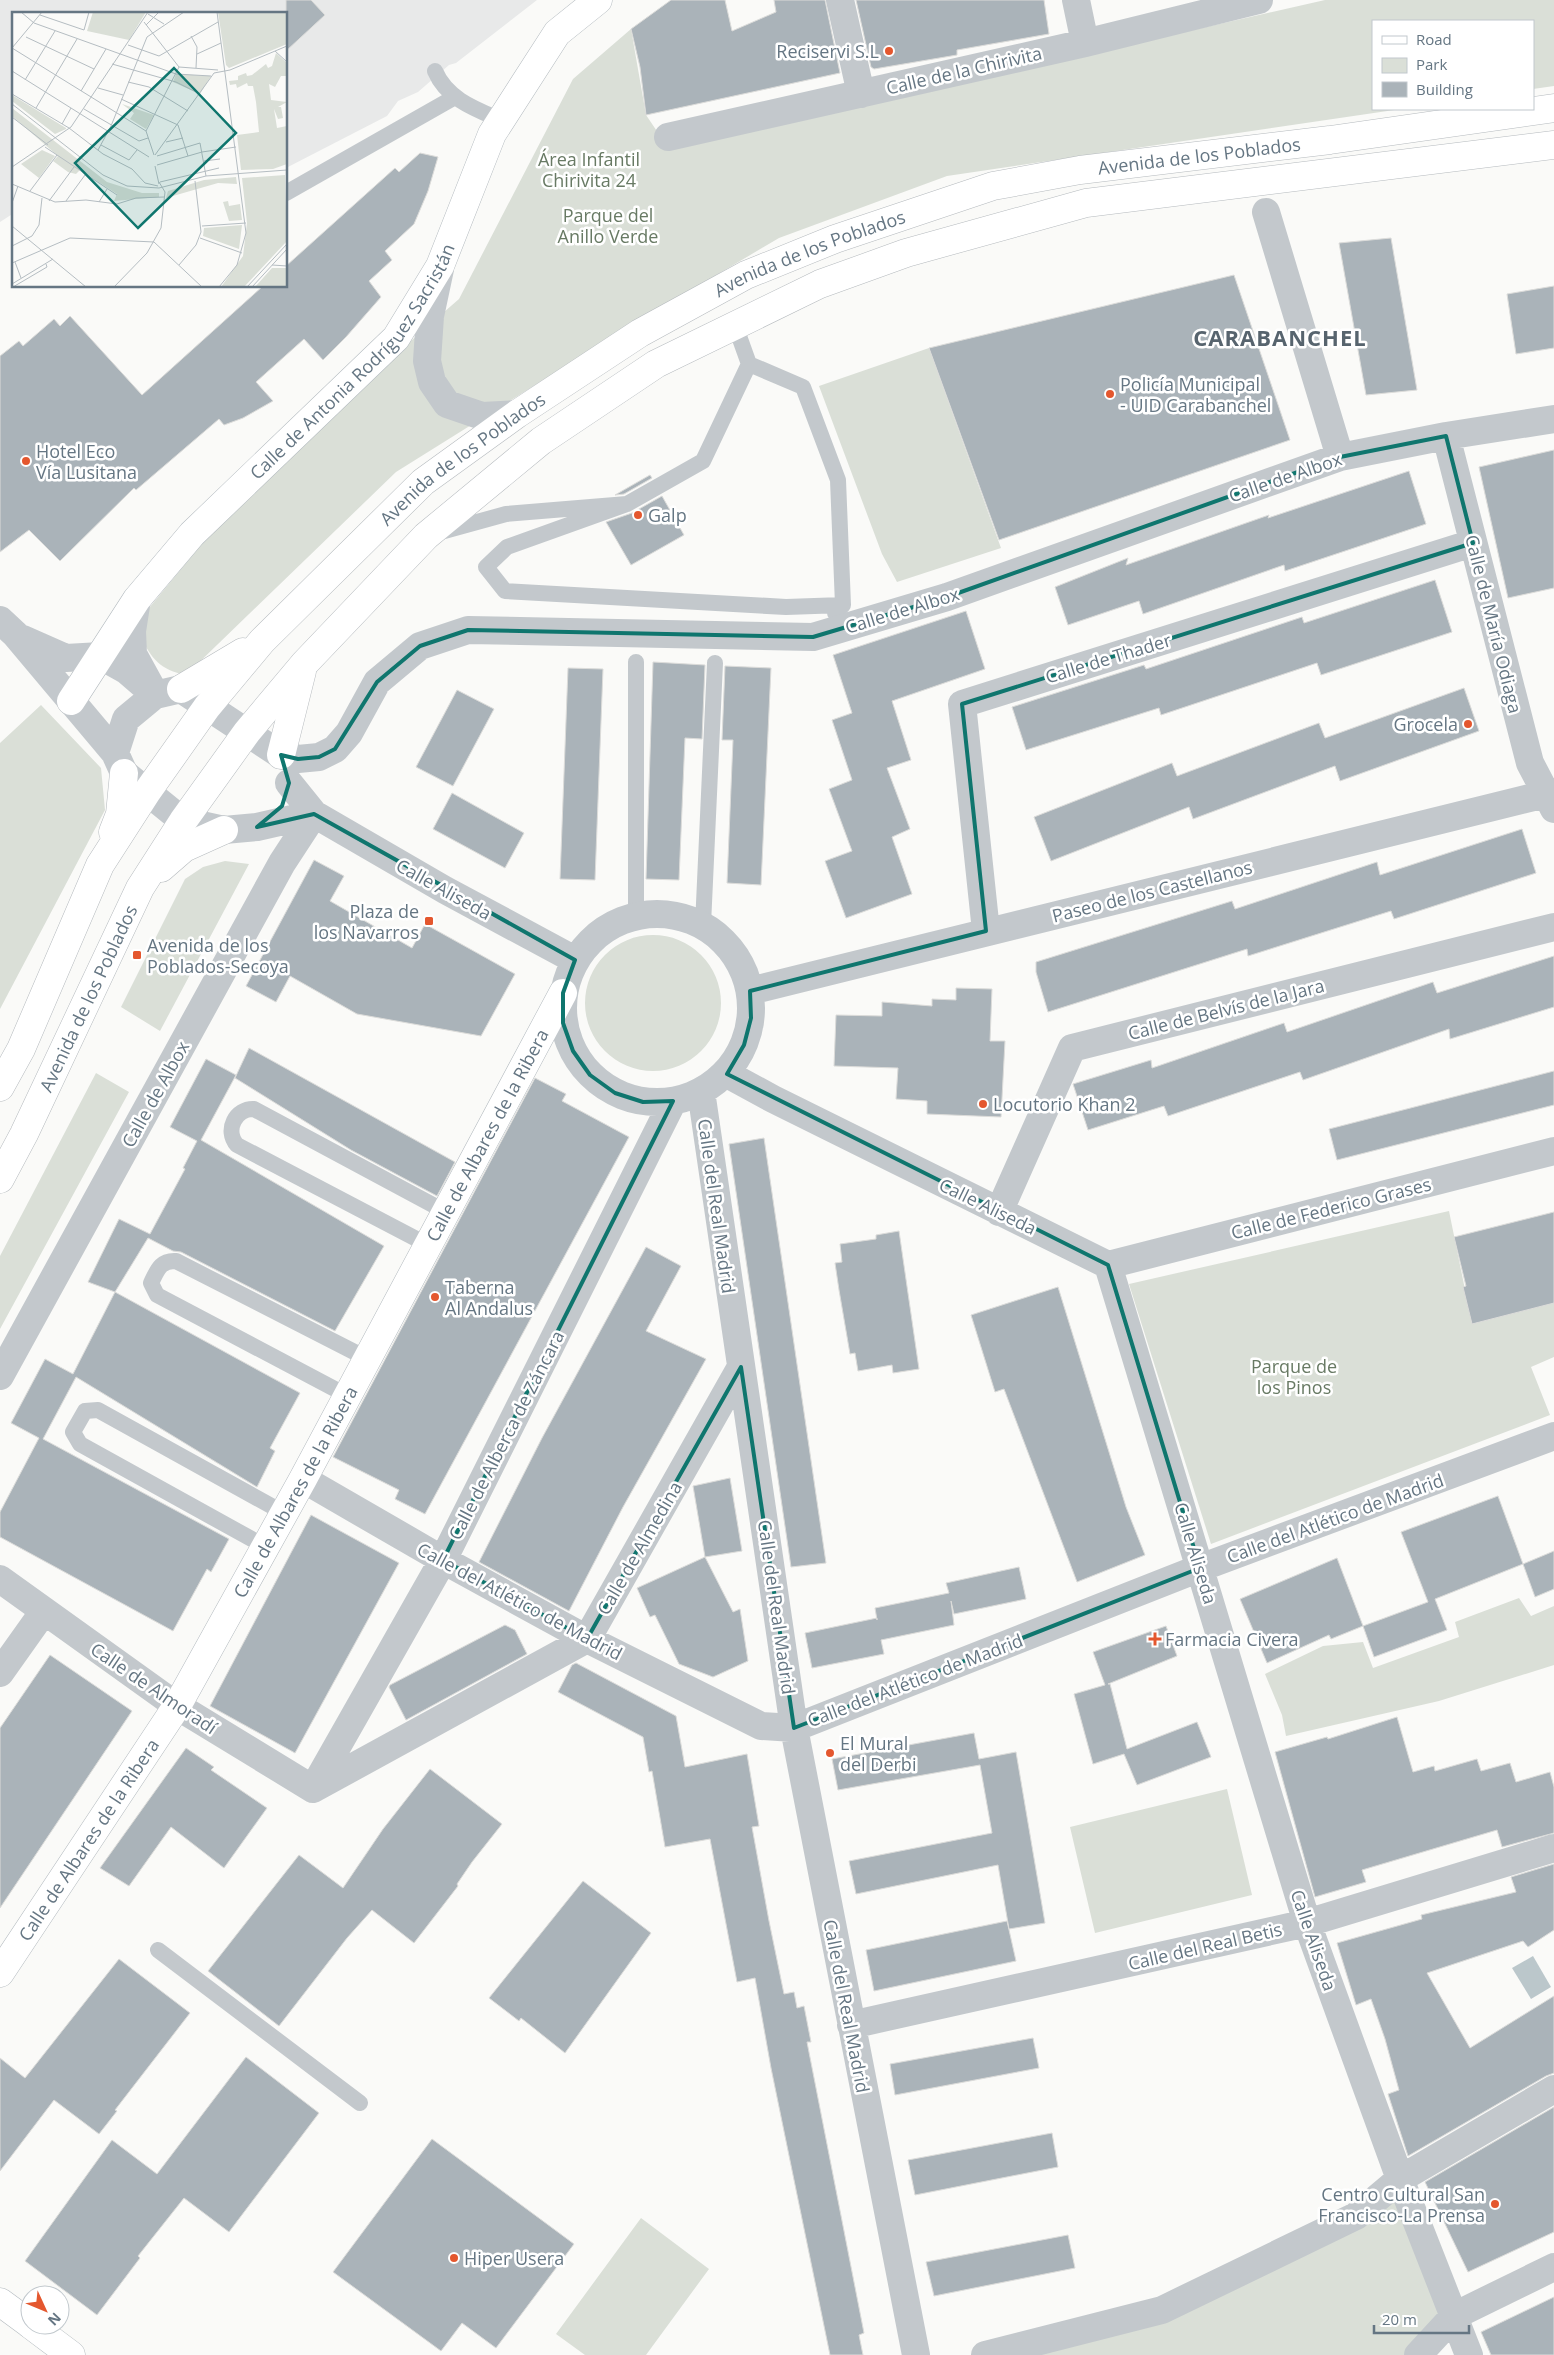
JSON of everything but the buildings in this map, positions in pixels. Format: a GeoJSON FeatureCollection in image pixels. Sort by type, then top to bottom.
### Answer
{"type":"FeatureCollection","features":[{"type":"Feature","properties":{"kind":"main road","name":"Calle de Antonia Rodríguez Sacristán"},"geometry":{"type":"LineString","coordinates":[[71,701],[137,599],[192,534],[396,338],[440,266],[492,134],[557,33],[598,0]]}},
{"type":"Feature","properties":{"kind":"main road","name":"Avenida de los Poblados"},"geometry":{"type":"LineString","coordinates":[[0,1087],[21,1048],[100,865],[147,792],[207,707],[262,641],[423,482],[517,414],[640,333],[746,275],[835,239],[993,186],[1080,170],[1330,140],[1554,108]]}},
{"type":"Feature","properties":{"kind":"main road","name":"Avenida de los Poblados"},"geometry":{"type":"LineString","coordinates":[[0,1179],[24,1134],[140,888],[183,821],[247,732],[304,664],[426,536],[541,441],[656,364],[820,284],[897,256],[1086,203],[1554,144]]}},
{"type":"Feature","properties":{"kind":"main road"},"geometry":{"type":"LineString","coordinates":[[181,689],[262,641]]}},
{"type":"Feature","properties":{"kind":"main road"},"geometry":{"type":"LineString","coordinates":[[281,755],[304,664]]}},
{"type":"Feature","properties":{"kind":"main road"},"geometry":{"type":"LineString","coordinates":[[100,865],[120,814],[119,763]]}},
{"type":"Feature","properties":{"kind":"main road"},"geometry":{"type":"LineString","coordinates":[[140,888],[184,848],[224,830]]}},
{"type":"Feature","properties":{"kind":"main road","name":"Calle de Albares de la Ribera"},"geometry":{"type":"LineString","coordinates":[[0,1973],[177,1706],[303,1479],[564,993]]}},
{"type":"Feature","properties":{"kind":"main road"},"geometry":{"type":"LineString","coordinates":[[0,2302],[20,2317]]}},
{"type":"Feature","properties":{"kind":"main road"},"geometry":{"type":"LineString","coordinates":[[44,2335],[71,2355]]}},
{"type":"Feature","properties":{"kind":"street"},"geometry":{"type":"LineString","coordinates":[[840,0],[860,94]]}},
{"type":"Feature","properties":{"kind":"street"},"geometry":{"type":"LineString","coordinates":[[1076,0],[1085,43]]}},
{"type":"Feature","properties":{"kind":"street","name":"Calle de la Chirivita"},"geometry":{"type":"LineString","coordinates":[[668,137],[1085,43],[1259,0]]}},
{"type":"Feature","properties":{"kind":"street"},"geometry":{"type":"LineString","coordinates":[[1266,212],[1340,457]]}},
{"type":"Feature","properties":{"kind":"street"},"geometry":{"type":"LineString","coordinates":[[440,266],[428,334],[427,361],[432,382],[448,404],[482,416],[517,414]]}},
{"type":"Feature","properties":{"kind":"street","name":"Calle de Albox"},"geometry":{"type":"LineString","coordinates":[[281,755],[298,759],[319,757],[336,749],[349,733],[377,682],[420,646],[468,630],[813,637],[947,597],[1340,457],[1446,436],[1554,419]]}},
{"type":"Feature","properties":{"kind":"street","name":"Calle de María Odiaga"},"geometry":{"type":"LineString","coordinates":[[1446,436],[1530,763],[1551,798]]}},
{"type":"Feature","properties":{"kind":"street","name":"Calle de Thader"},"geometry":{"type":"LineString","coordinates":[[986,931],[962,704],[1473,543]]}},
{"type":"Feature","properties":{"kind":"street"},"geometry":{"type":"LineString","coordinates":[[137,599],[132,631],[133,654],[155,695]]}},
{"type":"Feature","properties":{"kind":"street"},"geometry":{"type":"LineString","coordinates":[[8,627],[38,646],[66,658],[101,656],[126,670],[155,695]]}},
{"type":"Feature","properties":{"kind":"street"},"geometry":{"type":"LineString","coordinates":[[8,627],[71,701],[119,763],[147,792],[183,821],[224,830],[258,826],[314,814]]}},
{"type":"Feature","properties":{"kind":"street"},"geometry":{"type":"LineString","coordinates":[[119,763],[126,720],[155,695],[181,689],[281,755],[289,783],[282,806],[258,826]]}},
{"type":"Feature","properties":{"kind":"street","name":"Calle Aliseda"},"geometry":{"type":"LineString","coordinates":[[289,783],[314,814],[445,890],[575,960]]}},
{"type":"Feature","properties":{"kind":"street","name":"Paseo de los Castellanos"},"geometry":{"type":"LineString","coordinates":[[750,991],[986,931],[1551,798]]}},
{"type":"Feature","properties":{"kind":"street","name":"Calle de Albox"},"geometry":{"type":"LineString","coordinates":[[0,1376],[282,863],[314,814]]}},
{"type":"Feature","properties":{"kind":"street"},"geometry":{"type":"LineString","coordinates":[[667,914],[682,916],[703,925],[725,942],[731,950],[741,965],[750,991],[751,1018],[744,1045],[726,1074],[701,1091],[673,1101],[644,1102],[615,1093],[590,1076],[572,1051],[563,1022],[564,993],[575,960],[591,940],[612,925],[636,916],[667,914]]}},
{"type":"Feature","properties":{"kind":"street","name":"Calle de Belvís de la Jara"},"geometry":{"type":"LineString","coordinates":[[999,1212],[1072,1048],[1554,927]]}},
{"type":"Feature","properties":{"kind":"street","name":"Calle Aliseda"},"geometry":{"type":"LineString","coordinates":[[726,1074],[1108,1265],[1307,1923],[1400,2179],[1469,2355]]}},
{"type":"Feature","properties":{"kind":"street","name":"Calle del Real Madrid"},"geometry":{"type":"LineString","coordinates":[[701,1091],[794,1728],[850,2026],[916,2355]]}},
{"type":"Feature","properties":{"kind":"street","name":"Calle de Alberca de Záncara"},"geometry":{"type":"LineString","coordinates":[[313,1789],[443,1560],[673,1101]]}},
{"type":"Feature","properties":{"kind":"street","name":"Calle de Federico Grases"},"geometry":{"type":"LineString","coordinates":[[1108,1265],[1554,1151]]}},
{"type":"Feature","properties":{"kind":"street","name":"Calle de Almedina"},"geometry":{"type":"LineString","coordinates":[[588,1639],[741,1367]]}},
{"type":"Feature","properties":{"kind":"street","name":"Calle del Atlético de Madrid"},"geometry":{"type":"LineString","coordinates":[[303,1479],[443,1560],[588,1639],[761,1726],[794,1728],[1200,1568],[1554,1436]]}},
{"type":"Feature","properties":{"kind":"street","name":"Calle de Almoradí"},"geometry":{"type":"LineString","coordinates":[[0,1579],[177,1706],[313,1789]]}},
{"type":"Feature","properties":{"kind":"street"},"geometry":{"type":"LineString","coordinates":[[0,1673],[44,1611]]}},
{"type":"Feature","properties":{"kind":"street"},"geometry":{"type":"LineString","coordinates":[[313,1789],[588,1639]]}},
{"type":"Feature","properties":{"kind":"street","name":"Calle del Real Betis"},"geometry":{"type":"LineString","coordinates":[[850,2026],[1307,1923],[1554,1848]]}},
{"type":"Feature","properties":{"kind":"street"},"geometry":{"type":"LineString","coordinates":[[985,2355],[1162,2310],[1356,2216],[1400,2179],[1554,2089]]}},
{"type":"Feature","properties":{"kind":"street"},"geometry":{"type":"LineString","coordinates":[[1418,2355],[1454,2316],[1554,2267]]}},
{"type":"Feature","properties":{"kind":"lane"},"geometry":{"type":"LineString","coordinates":[[435,71],[440,82],[455,98],[501,120]]}},
{"type":"Feature","properties":{"kind":"lane"},"geometry":{"type":"LineString","coordinates":[[288,192],[455,98]]}},
{"type":"Feature","properties":{"kind":"lane"},"geometry":{"type":"LineString","coordinates":[[735,325],[749,364],[703,461],[627,504],[507,547],[486,567],[505,591],[786,607],[842,605]]}},
{"type":"Feature","properties":{"kind":"lane"},"geometry":{"type":"LineString","coordinates":[[749,364],[803,387],[838,480],[842,605],[813,637]]}},
{"type":"Feature","properties":{"kind":"lane"},"geometry":{"type":"LineString","coordinates":[[426,536],[506,514],[627,504]]}},
{"type":"Feature","properties":{"kind":"lane"},"geometry":{"type":"LineString","coordinates":[[636,662],[636,916]]}},
{"type":"Feature","properties":{"kind":"lane"},"geometry":{"type":"LineString","coordinates":[[703,925],[715,663]]}},
{"type":"Feature","properties":{"kind":"lane"},"geometry":{"type":"LineString","coordinates":[[428,1245],[237,1144],[231,1138],[230,1130],[240,1113],[247,1109],[254,1109],[446,1212]]}},
{"type":"Feature","properties":{"kind":"lane"},"geometry":{"type":"LineString","coordinates":[[348,1396],[157,1295],[151,1283],[161,1264],[167,1261],[176,1262],[368,1359]]}},
{"type":"Feature","properties":{"kind":"lane"},"geometry":{"type":"LineString","coordinates":[[266,1547],[80,1444],[73,1432],[85,1411],[98,1410],[284,1513]]}},
{"type":"Feature","properties":{"kind":"lane"},"geometry":{"type":"LineString","coordinates":[[158,1950],[360,2103]]}},
{"type":"Feature","properties":{"kind":"highlighted area"},"geometry":{"type":"Polygon","coordinates":[[[1446,436],[1473,543],[962,704],[986,931],[750,991],[751,1018],[744,1045],[727,1074],[1108,1265],[1200,1568],[794,1728],[741,1367],[587,1639],[443,1560],[673,1101],[643,1102],[615,1093],[590,1075],[573,1051],[563,1023],[563,993],[575,960],[314,814],[257,827],[282,806],[289,783],[281,755],[298,759],[319,757],[335,749],[377,682],[420,646],[468,630],[813,637],[947,597],[1340,457],[1446,436]]]}},
{"type":"Feature","properties":{"kind":"shaded area"},"geometry":{"type":"Polygon","coordinates":[[[0,0],[537,0],[456,63],[449,65],[418,92],[398,101],[387,116],[288,167],[288,12],[12,12],[12,214],[0,222],[0,0]]]}},
{"type":"Feature","properties":{"kind":"shaded area"},"geometry":{"type":"Polygon","coordinates":[[[1533,1956],[1551,1987],[1531,1999],[1512,1968],[1533,1956]]]}},
{"type":"Feature","properties":{"kind":"green space","name":"Parque del Anillo Verde"},"geometry":{"type":"Polygon","coordinates":[[[1325,0],[1554,0],[1554,86],[1534,89],[1534,20],[1372,20],[1372,110],[1394,110],[947,176],[779,238],[625,329],[396,472],[186,675],[163,667],[153,657],[140,636],[149,608],[209,535],[365,381],[459,299],[573,79],[631,29],[646,115],[669,149],[1325,0]]]}},
{"type":"Feature","properties":{"kind":"green space"},"geometry":{"type":"Polygon","coordinates":[[[929,348],[1001,548],[897,582],[882,554],[819,386],[929,348]]]}},
{"type":"Feature","properties":{"kind":"green space"},"geometry":{"type":"Polygon","coordinates":[[[41,705],[101,768],[105,810],[0,1009],[0,743],[41,705]]]}},
{"type":"Feature","properties":{"kind":"green space"},"geometry":{"type":"Polygon","coordinates":[[[225,861],[249,864],[160,1031],[121,1007],[185,879],[203,867],[225,861]]]}},
{"type":"Feature","properties":{"kind":"green space"},"geometry":{"type":"Polygon","coordinates":[[[653,935],[679,940],[691,946],[701,955],[710,965],[716,977],[721,1003],[716,1029],[710,1041],[701,1051],[691,1060],[679,1066],[653,1071],[627,1066],[615,1060],[605,1051],[596,1041],[590,1029],[585,1003],[590,977],[596,965],[605,955],[615,946],[627,940],[653,935]]]}},
{"type":"Feature","properties":{"kind":"green space"},"geometry":{"type":"Polygon","coordinates":[[[96,1073],[129,1092],[0,1329],[0,1256],[96,1073]]]}},
{"type":"Feature","properties":{"kind":"green space","name":"Parque de los Pinos"},"geometry":{"type":"Polygon","coordinates":[[[1449,1211],[1472,1324],[1554,1301],[1554,1357],[1531,1367],[1550,1415],[1211,1544],[1129,1284],[1449,1211]]]}},
{"type":"Feature","properties":{"kind":"green space"},"geometry":{"type":"Polygon","coordinates":[[[1519,1598],[1531,1616],[1554,1606],[1554,1665],[1439,1701],[1286,1736],[1282,1715],[1265,1674],[1323,1646],[1363,1642],[1373,1668],[1459,1637],[1455,1622],[1519,1598]]]}},
{"type":"Feature","properties":{"kind":"green space"},"geometry":{"type":"Polygon","coordinates":[[[1227,1789],[1252,1895],[1095,1933],[1070,1827],[1227,1789]]]}},
{"type":"Feature","properties":{"kind":"green space"},"geometry":{"type":"Polygon","coordinates":[[[1402,2183],[1454,2316],[1418,2355],[1001,2355],[1165,2315],[1402,2183]]]}},
{"type":"Feature","properties":{"kind":"green space"},"geometry":{"type":"Polygon","coordinates":[[[641,2218],[709,2269],[646,2355],[585,2355],[556,2334],[641,2218]]]}},
{"type":"Feature","properties":{"kind":"place","name":"Reciservi S.L"},"geometry":{"type":"Point","coordinates":[889,51]}},
{"type":"Feature","properties":{"kind":"place","name":"Policía Municipal - UID Carabanchel"},"geometry":{"type":"Point","coordinates":[1110,394]}},
{"type":"Feature","properties":{"kind":"place","name":"Hotel Eco Vía Lusitana"},"geometry":{"type":"Point","coordinates":[26,461]}},
{"type":"Feature","properties":{"kind":"place","name":"Galp"},"geometry":{"type":"Point","coordinates":[638,515]}},
{"type":"Feature","properties":{"kind":"place","name":"Grocela"},"geometry":{"type":"Point","coordinates":[1468,724]}},
{"type":"Feature","properties":{"kind":"place","name":"Plaza de los Navarros"},"geometry":{"type":"Point","coordinates":[429,921]}},
{"type":"Feature","properties":{"kind":"place","name":"Avenida de los Poblados-Secoya"},"geometry":{"type":"Point","coordinates":[137,955]}},
{"type":"Feature","properties":{"kind":"place","name":"Locutorio Khan 2"},"geometry":{"type":"Point","coordinates":[983,1104]}},
{"type":"Feature","properties":{"kind":"place","name":"Taberna Al Andalus"},"geometry":{"type":"Point","coordinates":[435,1297]}},
{"type":"Feature","properties":{"kind":"place","name":"Farmacia Civera"},"geometry":{"type":"Point","coordinates":[1155,1639]}},
{"type":"Feature","properties":{"kind":"place","name":"El Mural del Derbi"},"geometry":{"type":"Point","coordinates":[830,1753]}},
{"type":"Feature","properties":{"kind":"place","name":"Centro Cultural San Francisco-La Prensa"},"geometry":{"type":"Point","coordinates":[1495,2204]}},
{"type":"Feature","properties":{"kind":"place","name":"Hiper Usera"},"geometry":{"type":"Point","coordinates":[454,2258]}},
{"type":"Feature","properties":{"kind":"district","name":"CARABANCHEL"},"geometry":{"type":"Point","coordinates":[1280,337]}},
{"type":"Feature","properties":{"kind":"park label","name":"Área Infantil Chirivita 24"},"geometry":{"type":"Point","coordinates":[589,169]}}]}
